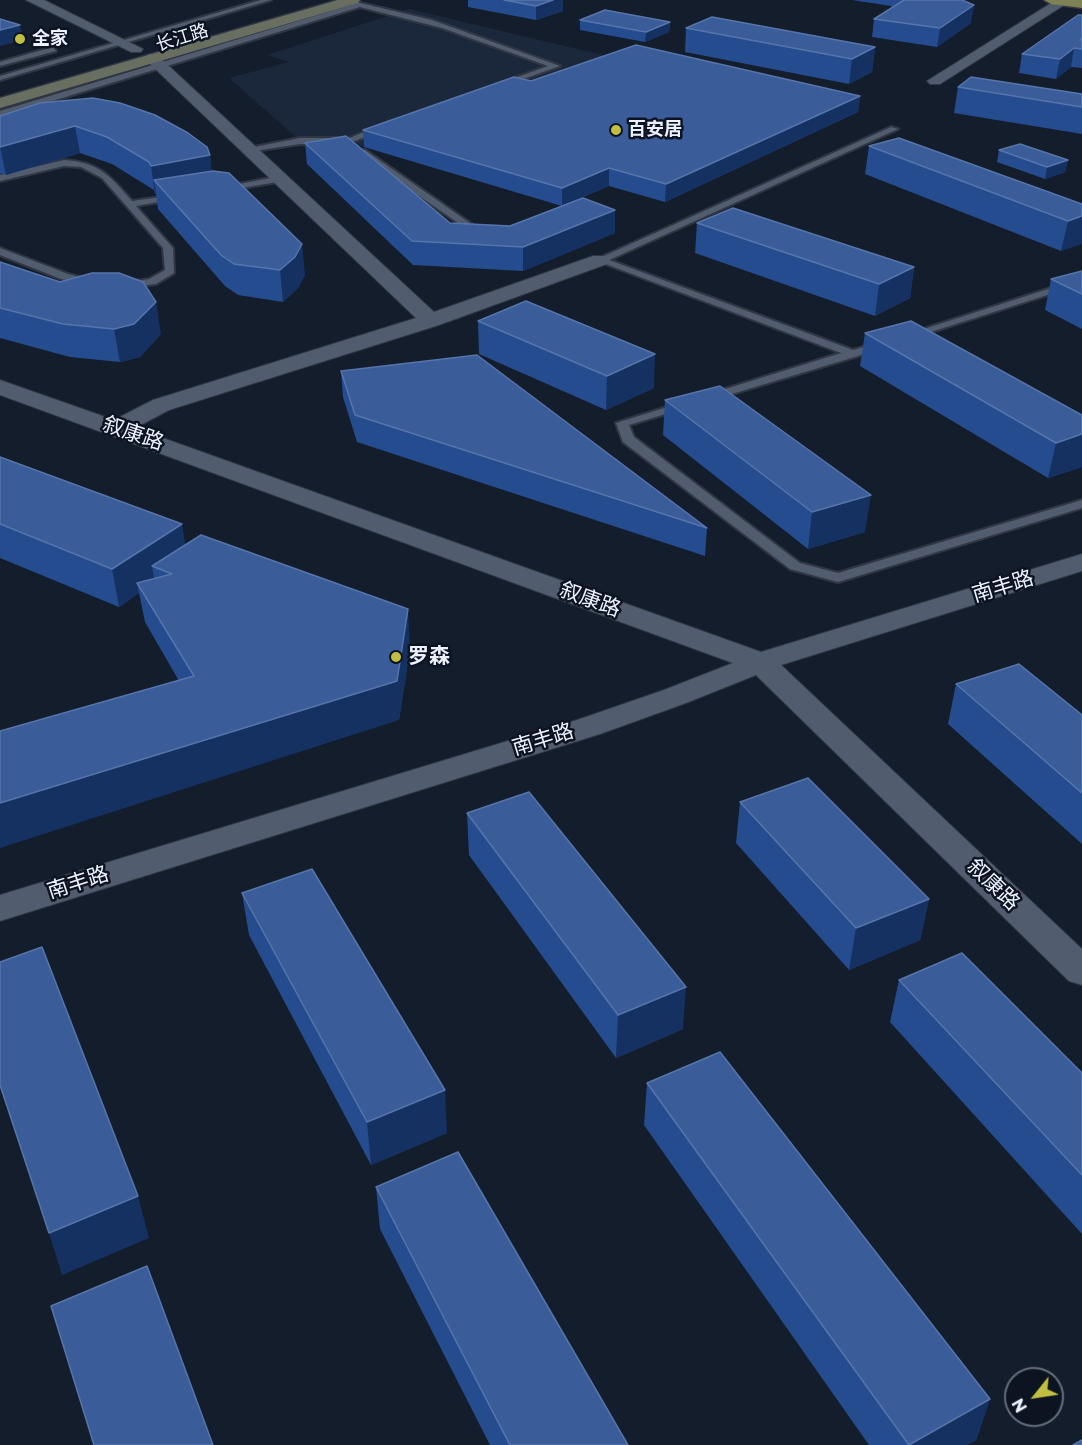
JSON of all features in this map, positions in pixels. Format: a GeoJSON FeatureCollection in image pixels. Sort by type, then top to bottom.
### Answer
{"type":"FeatureCollection","features":[{"type":"Feature","properties":{"kind":"main road","name":"长江路"},"geometry":{"type":"LineString","coordinates":[[0,88],[130,46],[299,0]]}},
{"type":"Feature","properties":{"kind":"main road"},"geometry":{"type":"LineString","coordinates":[[1057,1],[1082,4]]}},
{"type":"Feature","properties":{"kind":"main road","name":"长江路"},"geometry":{"type":"LineString","coordinates":[[0,103],[156,62],[349,2]]}},
{"type":"Feature","properties":{"kind":"street"},"geometry":{"type":"LineString","coordinates":[[33,0],[130,46]]}},
{"type":"Feature","properties":{"kind":"street"},"geometry":{"type":"LineString","coordinates":[[935,81],[1057,1]]}},
{"type":"Feature","properties":{"kind":"street"},"geometry":{"type":"LineString","coordinates":[[156,62],[432,320]]}},
{"type":"Feature","properties":{"kind":"street"},"geometry":{"type":"LineString","coordinates":[[117,428],[161,405],[432,320],[600,260]]}},
{"type":"Feature","properties":{"kind":"street","name":"叙康路"},"geometry":{"type":"LineString","coordinates":[[0,387],[760,662],[1082,971]]}},
{"type":"Feature","properties":{"kind":"street","name":"南丰路"},"geometry":{"type":"LineString","coordinates":[[0,908],[276,820],[635,713],[711,685],[760,662],[1082,562]]}},
{"type":"Feature","properties":{"kind":"lane","name":"长江路"},"geometry":{"type":"LineString","coordinates":[[0,78],[130,46],[268,0]]}},
{"type":"Feature","properties":{"kind":"lane","name":"长江路"},"geometry":{"type":"LineString","coordinates":[[349,2],[375,0]]}},
{"type":"Feature","properties":{"kind":"lane"},"geometry":{"type":"LineString","coordinates":[[349,2],[428,21],[487,40],[524,57],[556,66],[490,90]]}},
{"type":"Feature","properties":{"kind":"lane"},"geometry":{"type":"LineString","coordinates":[[0,64],[53,49]]}},
{"type":"Feature","properties":{"kind":"lane","name":"长江路"},"geometry":{"type":"LineString","coordinates":[[0,114],[156,62]]}},
{"type":"Feature","properties":{"kind":"lane"},"geometry":{"type":"LineString","coordinates":[[248,148],[300,141],[346,141],[390,125]]}},
{"type":"Feature","properties":{"kind":"lane"},"geometry":{"type":"LineString","coordinates":[[600,260],[894,129]]}},
{"type":"Feature","properties":{"kind":"lane"},"geometry":{"type":"LineString","coordinates":[[346,141],[474,230]]}},
{"type":"Feature","properties":{"kind":"lane"},"geometry":{"type":"LineString","coordinates":[[0,178],[64,163],[83,164],[105,176],[168,248],[170,271],[152,282],[122,286],[65,277],[0,251]]}},
{"type":"Feature","properties":{"kind":"lane"},"geometry":{"type":"LineString","coordinates":[[211,190],[280,178]]}},
{"type":"Feature","properties":{"kind":"lane"},"geometry":{"type":"LineString","coordinates":[[130,204],[188,194]]}},
{"type":"Feature","properties":{"kind":"lane"},"geometry":{"type":"LineString","coordinates":[[600,260],[854,354]]}},
{"type":"Feature","properties":{"kind":"lane"},"geometry":{"type":"LineString","coordinates":[[1082,281],[854,354],[622,423],[628,440],[795,566],[838,578],[1082,504]]}},
{"type":"Feature","properties":{"kind":"shaded area"},"geometry":{"type":"Polygon","coordinates":[[[409,9],[858,112],[665,202],[609,186],[562,206],[364,147],[296,137],[229,78],[289,62],[267,55],[409,9]]]}},
{"type":"Feature","properties":{"kind":"building"},"geometry":{"type":"Polygon","coordinates":[[[504,0],[553,0],[536,6],[504,0]]]}},
{"type":"Feature","properties":{"kind":"building"},"geometry":{"type":"Polygon","coordinates":[[[904,0],[962,0],[974,5],[940,28],[874,19],[904,0]]]}},
{"type":"Feature","properties":{"kind":"building"},"geometry":{"type":"Polygon","coordinates":[[[605,10],[670,22],[646,32],[580,20],[605,10]]]}},
{"type":"Feature","properties":{"kind":"building"},"geometry":{"type":"Polygon","coordinates":[[[1078,15],[1082,15],[1082,38],[1080,40],[1082,40],[1082,49],[1074,48],[1060,59],[1022,54],[1078,15]]]}},
{"type":"Feature","properties":{"kind":"building"},"geometry":{"type":"Polygon","coordinates":[[[712,17],[875,47],[852,59],[686,28],[712,17]]]}},
{"type":"Feature","properties":{"kind":"building"},"geometry":{"type":"Polygon","coordinates":[[[0,19],[20,25],[0,30],[0,19]]]}},
{"type":"Feature","properties":{"kind":"building","name":"百安居"},"geometry":{"type":"Polygon","coordinates":[[[636,45],[860,96],[666,184],[609,168],[562,188],[363,130],[514,77],[531,81],[636,45]]]}},
{"type":"Feature","properties":{"kind":"building"},"geometry":{"type":"Polygon","coordinates":[[[971,77],[1082,94],[1082,107],[958,87],[971,77]]]}},
{"type":"Feature","properties":{"kind":"building"},"geometry":{"type":"Polygon","coordinates":[[[93,98],[120,103],[155,115],[188,133],[207,147],[210,155],[151,166],[149,162],[107,137],[75,126],[0,147],[0,116],[40,103],[93,98]]]}},
{"type":"Feature","properties":{"kind":"building"},"geometry":{"type":"Polygon","coordinates":[[[346,136],[450,223],[510,226],[583,198],[615,210],[523,247],[412,241],[305,143],[346,136]]]}},
{"type":"Feature","properties":{"kind":"building"},"geometry":{"type":"Polygon","coordinates":[[[899,138],[1082,204],[1082,216],[1068,221],[869,146],[899,138]]]}},
{"type":"Feature","properties":{"kind":"building"},"geometry":{"type":"Polygon","coordinates":[[[1020,144],[1068,160],[1047,167],[999,150],[1020,144]]]}},
{"type":"Feature","properties":{"kind":"building"},"geometry":{"type":"Polygon","coordinates":[[[213,171],[229,173],[302,244],[295,257],[280,270],[234,264],[221,255],[154,180],[213,171]]]}},
{"type":"Feature","properties":{"kind":"building"},"geometry":{"type":"Polygon","coordinates":[[[733,208],[914,267],[879,284],[697,223],[733,208]]]}},
{"type":"Feature","properties":{"kind":"building"},"geometry":{"type":"Polygon","coordinates":[[[0,262],[60,282],[92,273],[119,273],[143,282],[156,302],[134,324],[114,329],[63,324],[0,308],[0,262]]]}},
{"type":"Feature","properties":{"kind":"building"},"geometry":{"type":"Polygon","coordinates":[[[1082,271],[1082,294],[1051,279],[1082,271]]]}},
{"type":"Feature","properties":{"kind":"building"},"geometry":{"type":"Polygon","coordinates":[[[526,301],[655,354],[607,376],[478,321],[526,301]]]}},
{"type":"Feature","properties":{"kind":"building"},"geometry":{"type":"Polygon","coordinates":[[[911,321],[1082,415],[1082,434],[1056,443],[865,333],[911,321]]]}},
{"type":"Feature","properties":{"kind":"building"},"geometry":{"type":"Polygon","coordinates":[[[477,355],[707,528],[355,415],[341,371],[477,355]]]}},
{"type":"Feature","properties":{"kind":"building"},"geometry":{"type":"Polygon","coordinates":[[[720,386],[871,495],[812,512],[665,400],[720,386]]]}},
{"type":"Feature","properties":{"kind":"building"},"geometry":{"type":"Polygon","coordinates":[[[0,457],[182,524],[112,569],[0,524],[0,457]]]}},
{"type":"Feature","properties":{"kind":"building"},"geometry":{"type":"Polygon","coordinates":[[[201,535],[408,609],[397,681],[0,803],[0,731],[194,676],[137,583],[172,574],[152,566],[201,535]]]}},
{"type":"Feature","properties":{"kind":"building"},"geometry":{"type":"Polygon","coordinates":[[[1019,664],[1082,715],[1082,793],[956,684],[1019,664]]]}},
{"type":"Feature","properties":{"kind":"building"},"geometry":{"type":"Polygon","coordinates":[[[808,778],[929,899],[856,928],[740,802],[808,778]]]}},
{"type":"Feature","properties":{"kind":"building"},"geometry":{"type":"Polygon","coordinates":[[[529,792],[686,987],[618,1015],[467,813],[529,792]]]}},
{"type":"Feature","properties":{"kind":"building"},"geometry":{"type":"Polygon","coordinates":[[[312,869],[445,1090],[367,1122],[242,893],[312,869]]]}},
{"type":"Feature","properties":{"kind":"building"},"geometry":{"type":"Polygon","coordinates":[[[42,947],[138,1196],[49,1233],[0,1085],[0,962],[42,947]]]}},
{"type":"Feature","properties":{"kind":"building"},"geometry":{"type":"Polygon","coordinates":[[[962,953],[1082,1073],[1082,1175],[899,980],[962,953]]]}},
{"type":"Feature","properties":{"kind":"building"},"geometry":{"type":"Polygon","coordinates":[[[720,1052],[990,1399],[909,1445],[647,1083],[720,1052]]]}},
{"type":"Feature","properties":{"kind":"building"},"geometry":{"type":"Polygon","coordinates":[[[458,1152],[628,1445],[510,1445],[376,1187],[458,1152]]]}},
{"type":"Feature","properties":{"kind":"building"},"geometry":{"type":"Polygon","coordinates":[[[147,1266],[213,1445],[94,1445],[51,1306],[147,1266]]]}},
{"type":"Feature","properties":{"kind":"place","name":"全家"},"geometry":{"type":"Point","coordinates":[20,39]}},
{"type":"Feature","properties":{"kind":"place","name":"百安居"},"geometry":{"type":"Point","coordinates":[616,130]}},
{"type":"Feature","properties":{"kind":"place","name":"罗森"},"geometry":{"type":"Point","coordinates":[396,657]}}]}
